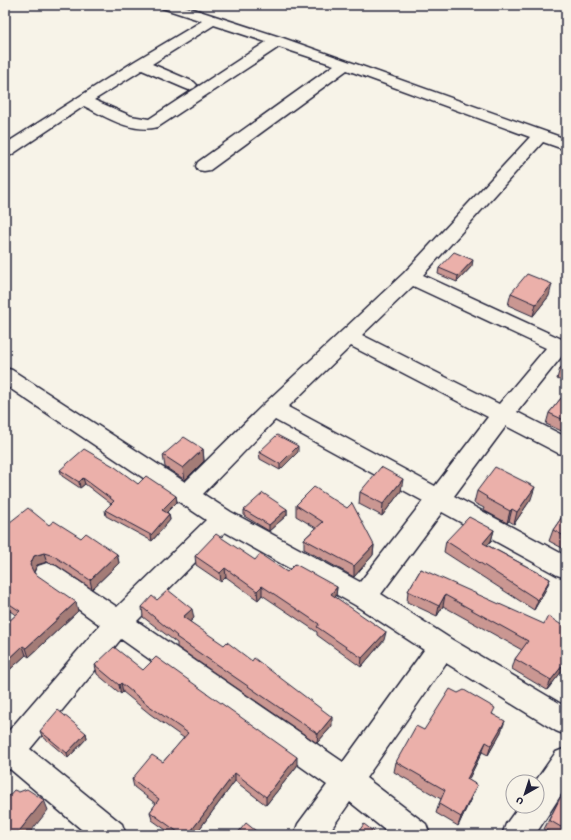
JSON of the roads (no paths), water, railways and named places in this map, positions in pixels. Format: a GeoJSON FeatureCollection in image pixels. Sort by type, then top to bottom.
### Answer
{"type":"FeatureCollection","features":[{"type":"Feature","properties":{"kind":"street"},"geometry":{"type":"LineString","coordinates":[[167,5],[345,64],[566,145]]}},
{"type":"Feature","properties":{"kind":"street"},"geometry":{"type":"LineString","coordinates":[[5,151],[140,64],[213,20]]}},
{"type":"Feature","properties":{"kind":"street"},"geometry":{"type":"LineString","coordinates":[[83,100],[127,120],[141,124],[152,124],[278,41]]}},
{"type":"Feature","properties":{"kind":"street"},"geometry":{"type":"LineString","coordinates":[[140,64],[189,84]]}},
{"type":"Feature","properties":{"kind":"street"},"geometry":{"type":"LineString","coordinates":[[204,166],[345,64]]}},
{"type":"Feature","properties":{"kind":"street"},"geometry":{"type":"LineString","coordinates":[[188,494],[273,409],[411,277],[540,136]]}},
{"type":"Feature","properties":{"kind":"street"},"geometry":{"type":"LineString","coordinates":[[364,597],[502,415],[563,347],[411,277]]}},
{"type":"Feature","properties":{"kind":"street"},"geometry":{"type":"LineString","coordinates":[[349,337],[566,447]]}},
{"type":"Feature","properties":{"kind":"street"},"geometry":{"type":"LineString","coordinates":[[5,375],[188,494],[223,519],[364,597],[442,647],[566,722]]}},
{"type":"Feature","properties":{"kind":"street"},"geometry":{"type":"LineString","coordinates":[[273,409],[566,568]]}},
{"type":"Feature","properties":{"kind":"street"},"geometry":{"type":"LineString","coordinates":[[111,835],[7,752],[118,623],[223,519]]}},
{"type":"Feature","properties":{"kind":"street"},"geometry":{"type":"LineString","coordinates":[[47,573],[346,781],[415,835]]}},
{"type":"Feature","properties":{"kind":"street"},"geometry":{"type":"LineString","coordinates":[[309,835],[442,647]]}},
{"type":"Feature","properties":{"kind":"street"},"geometry":{"type":"LineString","coordinates":[[545,794],[566,762]]}},
{"type":"Feature","properties":{"kind":"street"},"geometry":{"type":"LineString","coordinates":[[517,835],[531,814]]}}]}
